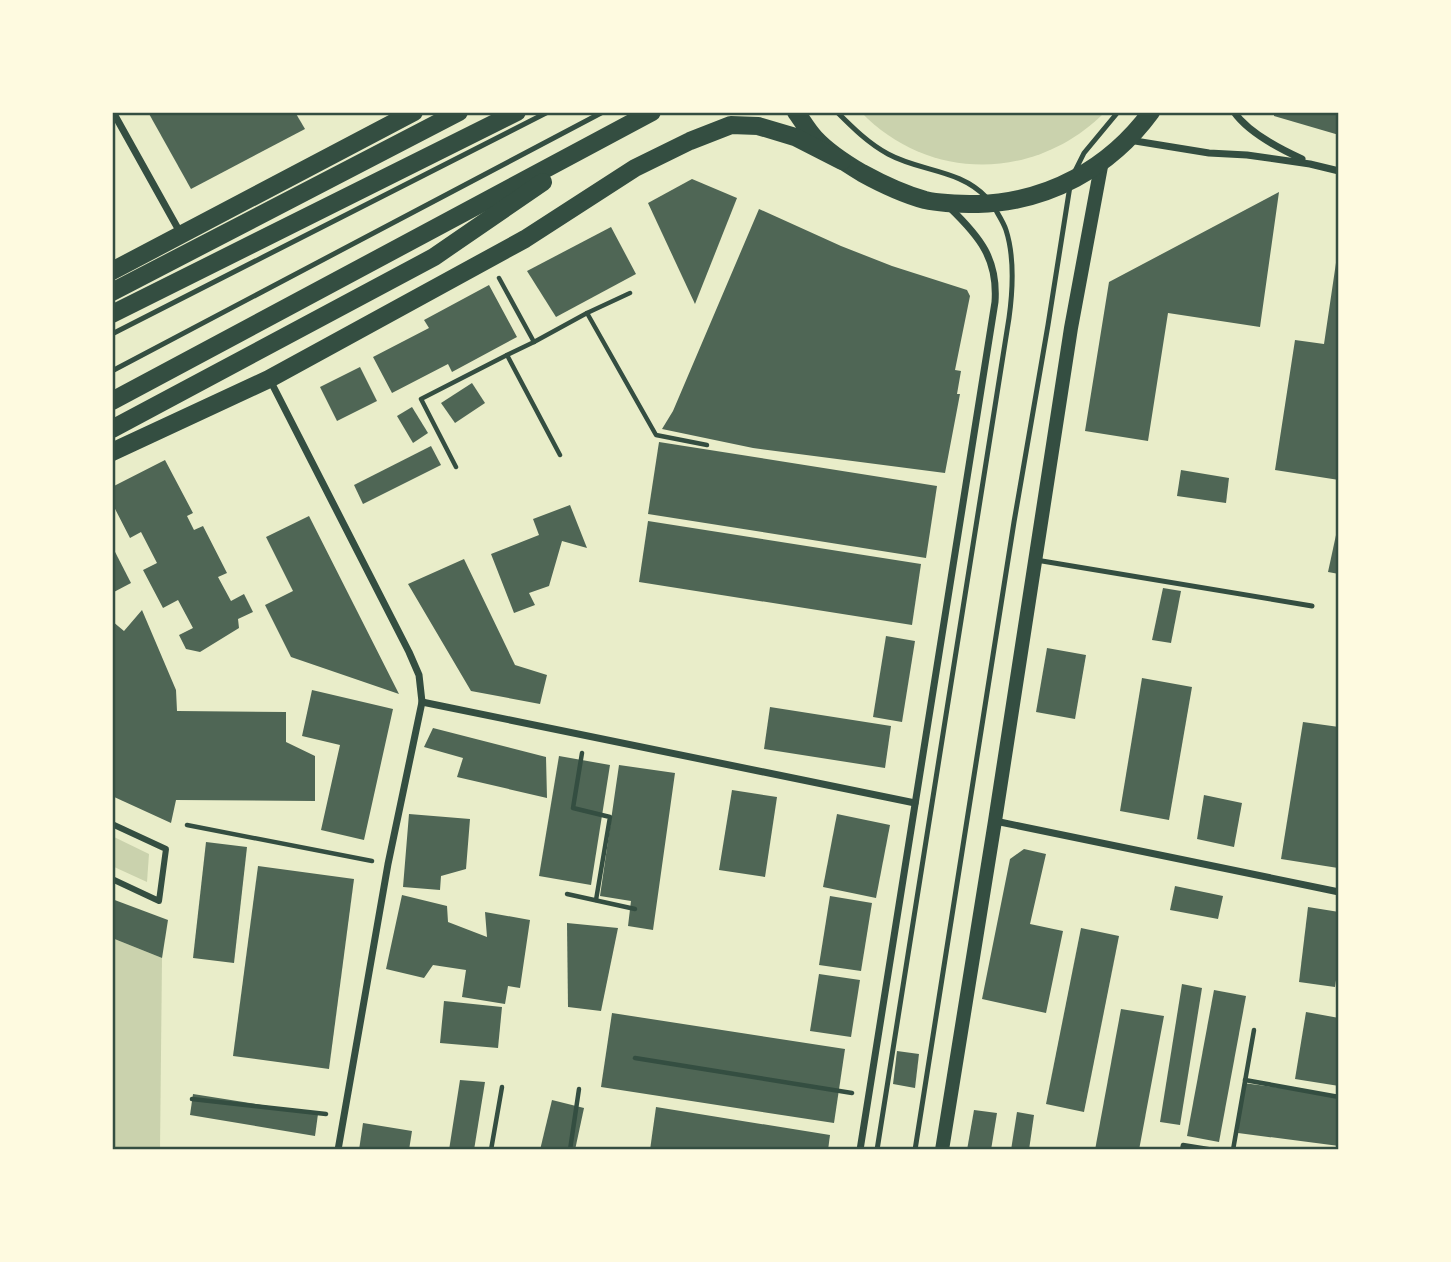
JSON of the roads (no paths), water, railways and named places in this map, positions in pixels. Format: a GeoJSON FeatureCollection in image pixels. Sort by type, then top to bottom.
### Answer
{"type":"FeatureCollection","features":[{"type":"Feature","properties":{"kind":"main road"},"geometry":{"type":"LineString","coordinates":[[112,271],[414,112]]}},
{"type":"Feature","properties":{"kind":"main road"},"geometry":{"type":"LineString","coordinates":[[112,292],[459,112]]}},
{"type":"Feature","properties":{"kind":"main road"},"geometry":{"type":"LineString","coordinates":[[112,314],[517,112]]}},
{"type":"Feature","properties":{"kind":"main road"},"geometry":{"type":"LineString","coordinates":[[112,401],[652,112]]}},
{"type":"Feature","properties":{"kind":"main road"},"geometry":{"type":"LineString","coordinates":[[796,112],[814,138],[842,161]]}},
{"type":"Feature","properties":{"kind":"main road"},"geometry":{"type":"LineString","coordinates":[[112,452],[269,379],[525,239],[635,168],[690,141],[731,125],[758,126],[795,137],[883,185],[927,200],[993,204],[1046,192],[1071,182],[1128,140],[1151,112]]}},
{"type":"Feature","properties":{"kind":"main road"},"geometry":{"type":"LineString","coordinates":[[112,429],[434,257],[612,134]]}},
{"type":"Feature","properties":{"kind":"main road"},"geometry":{"type":"LineString","coordinates":[[942,1150],[1071,328],[1102,161]]}},
{"type":"Feature","properties":{"kind":"street"},"geometry":{"type":"LineString","coordinates":[[113,112],[181,234]]}},
{"type":"Feature","properties":{"kind":"street"},"geometry":{"type":"LineString","coordinates":[[1234,112],[1257,133],[1283,151],[1311,164]]}},
{"type":"Feature","properties":{"kind":"street"},"geometry":{"type":"LineString","coordinates":[[1128,140],[1209,153],[1311,164],[1339,172]]}},
{"type":"Feature","properties":{"kind":"street"},"geometry":{"type":"LineString","coordinates":[[860,1150],[996,290],[994,271],[983,244],[945,203]]}},
{"type":"Feature","properties":{"kind":"street"},"geometry":{"type":"LineString","coordinates":[[269,379],[409,652],[419,675],[422,702],[388,864],[338,1150]]}},
{"type":"Feature","properties":{"kind":"street"},"geometry":{"type":"LineString","coordinates":[[422,702],[915,803]]}},
{"type":"Feature","properties":{"kind":"street"},"geometry":{"type":"LineString","coordinates":[[995,821],[1339,892]]}},
{"type":"Feature","properties":{"kind":"street"},"geometry":{"type":"LineString","coordinates":[[112,824],[166,849],[159,901],[112,879]]}},
{"type":"Feature","properties":{"kind":"lane"},"geometry":{"type":"LineString","coordinates":[[112,334],[548,112]]}},
{"type":"Feature","properties":{"kind":"lane"},"geometry":{"type":"LineString","coordinates":[[112,371],[603,112]]}},
{"type":"Feature","properties":{"kind":"lane"},"geometry":{"type":"LineString","coordinates":[[837,112],[861,136],[889,155],[963,178],[979,190],[993,204],[1006,230],[1013,268],[1009,318],[877,1150]]}},
{"type":"Feature","properties":{"kind":"lane"},"geometry":{"type":"LineString","coordinates":[[915,1150],[1011,536],[1071,182],[1084,153],[1118,112]]}},
{"type":"Feature","properties":{"kind":"lane"},"geometry":{"type":"LineString","coordinates":[[1036,560],[1312,606]]}}]}
